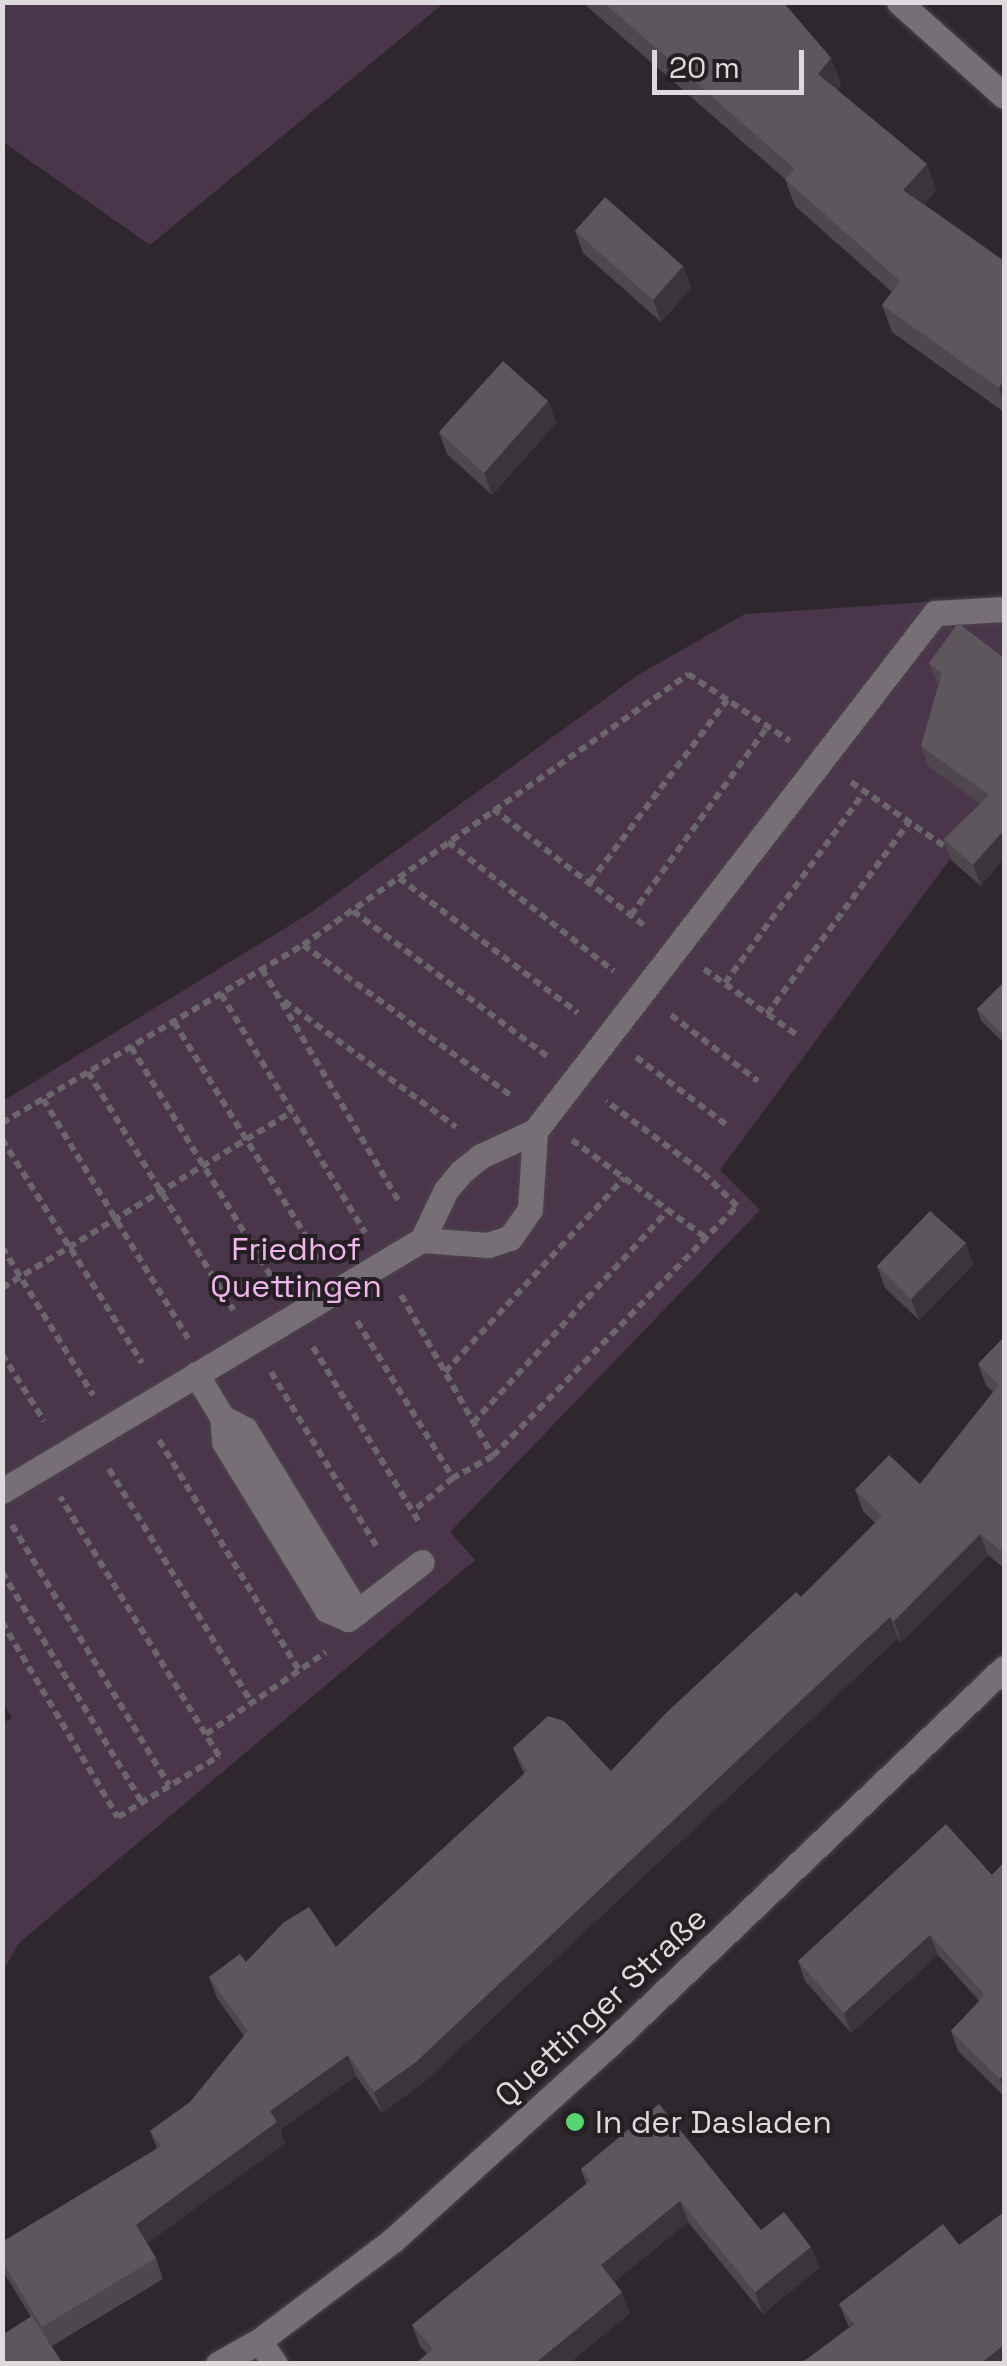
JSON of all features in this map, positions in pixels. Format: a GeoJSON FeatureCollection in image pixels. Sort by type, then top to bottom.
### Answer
{"type":"FeatureCollection","features":[{"type":"Feature","properties":{"kind":"street"},"geometry":{"type":"LineString","coordinates":[[899,2],[1004,96]]}},
{"type":"Feature","properties":{"kind":"street"},"geometry":{"type":"LineString","coordinates":[[2,1491],[422,1240],[446,1190],[488,1152],[539,1125],[935,614],[1004,609]]}},
{"type":"Feature","properties":{"kind":"street"},"geometry":{"type":"LineString","coordinates":[[422,1240],[488,1245],[510,1238],[530,1209],[539,1125]]}},
{"type":"Feature","properties":{"kind":"street"},"geometry":{"type":"LineString","coordinates":[[201,1371],[222,1416],[224,1442],[327,1610],[352,1615],[422,1562]]}},
{"type":"Feature","properties":{"kind":"street","name":"Quettinger Straße"},"geometry":{"type":"LineString","coordinates":[[218,2364],[259,2341],[393,2240],[533,2116],[856,1815],[1004,1668]]}},
{"type":"Feature","properties":{"kind":"street"},"geometry":{"type":"LineString","coordinates":[[259,2341],[275,2364]]}},
{"type":"Feature","properties":{"kind":"path"},"geometry":{"type":"LineString","coordinates":[[2,1124],[304,945],[688,674]]}},
{"type":"Feature","properties":{"kind":"path"},"geometry":{"type":"LineString","coordinates":[[590,882],[727,700]]}},
{"type":"Feature","properties":{"kind":"path"},"geometry":{"type":"LineString","coordinates":[[630,916],[768,726]]}},
{"type":"Feature","properties":{"kind":"path"},"geometry":{"type":"LineString","coordinates":[[725,983],[865,792]]}},
{"type":"Feature","properties":{"kind":"path"},"geometry":{"type":"LineString","coordinates":[[767,1014],[910,822]]}},
{"type":"Feature","properties":{"kind":"path"},"geometry":{"type":"LineString","coordinates":[[448,842],[758,1081]]}},
{"type":"Feature","properties":{"kind":"path"},"geometry":{"type":"LineString","coordinates":[[399,878],[727,1125]]}},
{"type":"Feature","properties":{"kind":"path"},"geometry":{"type":"LineString","coordinates":[[304,945],[539,1125],[624,1178],[705,1237]]}},
{"type":"Feature","properties":{"kind":"path"},"geometry":{"type":"LineString","coordinates":[[262,969],[422,1240]]}},
{"type":"Feature","properties":{"kind":"path"},"geometry":{"type":"LineString","coordinates":[[279,996],[488,1152]]}},
{"type":"Feature","properties":{"kind":"path"},"geometry":{"type":"LineString","coordinates":[[43,1100],[201,1371]]}},
{"type":"Feature","properties":{"kind":"path"},"geometry":{"type":"LineString","coordinates":[[2,1288],[292,1112]]}},
{"type":"Feature","properties":{"kind":"path"},"geometry":{"type":"LineString","coordinates":[[2,1138],[70,1247],[299,1670]]}},
{"type":"Feature","properties":{"kind":"path"},"geometry":{"type":"LineString","coordinates":[[444,1372],[624,1178]]}},
{"type":"Feature","properties":{"kind":"path"},"geometry":{"type":"LineString","coordinates":[[493,1456],[736,1206]]}},
{"type":"Feature","properties":{"kind":"path"},"geometry":{"type":"LineString","coordinates":[[473,1423],[668,1210]]}},
{"type":"Feature","properties":{"kind":"path"},"geometry":{"type":"LineString","coordinates":[[2,1247],[252,1702]]}},
{"type":"Feature","properties":{"kind":"path"},"geometry":{"type":"LineString","coordinates":[[2,1354],[64,1453]]}},
{"type":"Feature","properties":{"kind":"path"},"geometry":{"type":"LineString","coordinates":[[2,1622],[118,1816],[220,1756],[42,1467]]}},
{"type":"Feature","properties":{"kind":"path"},"geometry":{"type":"LineString","coordinates":[[2,1510],[170,1785]]}},
{"type":"Feature","properties":{"kind":"path"},"geometry":{"type":"LineString","coordinates":[[2,1572],[142,1802]]}},
{"type":"Feature","properties":{"kind":"path"},"geometry":{"type":"LineString","coordinates":[[206,1734],[337,1644],[352,1615]]}},
{"type":"Feature","properties":{"kind":"green space"},"geometry":{"type":"Polygon","coordinates":[[[3,2],[444,3],[150,245],[3,142],[3,2]]]}},
{"type":"Feature","properties":{"kind":"green space","name":"Friedhof Quettingen"},"geometry":{"type":"Polygon","coordinates":[[[958,600],[1004,605],[1004,786],[720,1170],[760,1210],[450,1532],[475,1560],[20,1942],[3,1970],[2,1723],[12,1718],[3,1703],[3,1101],[313,911],[638,675],[745,614],[958,600]]]}},
{"type":"Feature","properties":{"kind":"building"},"geometry":{"type":"Polygon","coordinates":[[[603,2],[783,2],[831,58],[818,74],[927,164],[903,190],[1004,261],[1004,379],[999,388],[882,305],[900,281],[785,179],[795,169],[603,2]]]}},
{"type":"Feature","properties":{"kind":"building"},"geometry":{"type":"Polygon","coordinates":[[[605,197],[683,266],[653,300],[575,231],[605,197]]]}},
{"type":"Feature","properties":{"kind":"building"},"geometry":{"type":"Polygon","coordinates":[[[503,361],[548,401],[484,473],[439,432],[503,361]]]}},
{"type":"Feature","properties":{"kind":"building"},"geometry":{"type":"Polygon","coordinates":[[[958,623],[1004,658],[1004,830],[973,865],[944,839],[989,795],[921,746],[942,673],[929,663],[958,623]]]}},
{"type":"Feature","properties":{"kind":"building"},"geometry":{"type":"Polygon","coordinates":[[[1004,982],[1004,1036],[977,1009],[1004,982]]]}},
{"type":"Feature","properties":{"kind":"building"},"geometry":{"type":"Polygon","coordinates":[[[930,1211],[966,1243],[911,1299],[877,1266],[930,1211]]]}},
{"type":"Feature","properties":{"kind":"building"},"geometry":{"type":"Polygon","coordinates":[[[1004,1337],[1001,1551],[980,1534],[894,1621],[890,1617],[416,2062],[374,2092],[348,2055],[270,2111],[277,2122],[136,2225],[156,2258],[42,2327],[2,2261],[2,2242],[161,2146],[150,2131],[190,2102],[248,2031],[209,1977],[240,1954],[246,1962],[283,1923],[309,1907],[336,1947],[527,1771],[513,1748],[548,1716],[564,1721],[611,1771],[666,1713],[796,1592],[801,1597],[882,1516],[855,1490],[889,1455],[920,1484],[999,1385],[978,1364],[1004,1337]]]}},
{"type":"Feature","properties":{"kind":"building"},"geometry":{"type":"Polygon","coordinates":[[[946,1824],[992,1875],[1004,1862],[1004,2074],[1000,2079],[951,2031],[985,1995],[930,1935],[844,2013],[798,1961],[946,1824]]]}},
{"type":"Feature","properties":{"kind":"building"},"geometry":{"type":"Polygon","coordinates":[[[659,2104],[761,2230],[784,2212],[811,2247],[755,2292],[680,2201],[601,2265],[622,2292],[534,2364],[415,2364],[433,2349],[412,2325],[590,2181],[581,2169],[659,2104]]]}},
{"type":"Feature","properties":{"kind":"building"},"geometry":{"type":"Polygon","coordinates":[[[1004,2212],[1004,2345],[980,2364],[800,2364],[854,2324],[839,2304],[943,2224],[959,2245],[1004,2212]]]}},
{"type":"Feature","properties":{"kind":"building"},"geometry":{"type":"Polygon","coordinates":[[[32,2316],[63,2364],[2,2364],[2,2335],[32,2316]]]}},
{"type":"Feature","properties":{"kind":"place","name":"In der Dasladen"},"geometry":{"type":"Point","coordinates":[575,2122]}}]}
